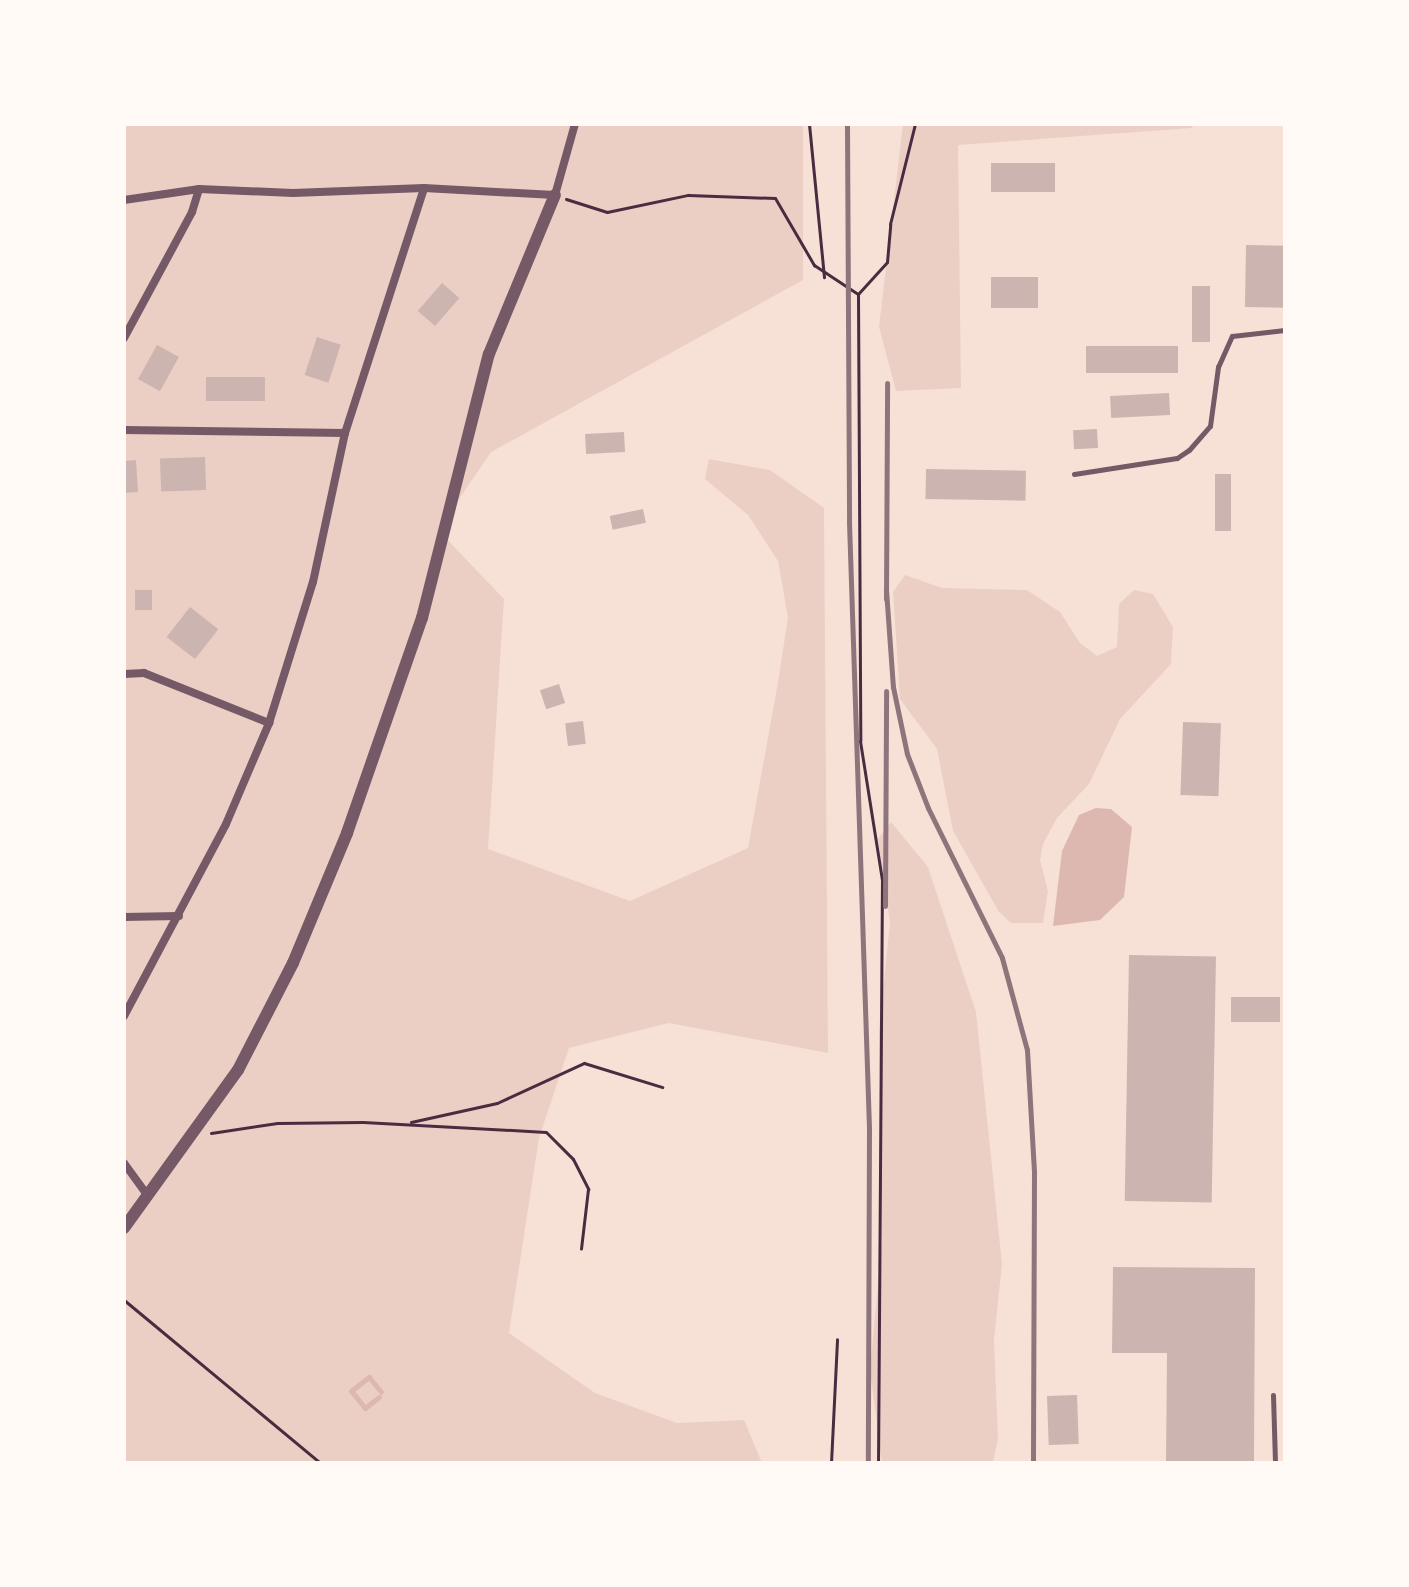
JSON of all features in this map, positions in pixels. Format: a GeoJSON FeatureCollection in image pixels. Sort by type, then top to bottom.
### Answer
{"type":"FeatureCollection","features":[{"type":"Feature","properties":{"kind":"street"},"geometry":{"type":"LineString","coordinates":[[124,1228],[238,1070],[293,963],[347,833],[422,618],[489,354],[555,195],[575,124]]}},
{"type":"Feature","properties":{"kind":"street"},"geometry":{"type":"LineString","coordinates":[[124,200],[199,189],[293,193],[424,188],[555,195]]}},
{"type":"Feature","properties":{"kind":"street"},"geometry":{"type":"LineString","coordinates":[[124,1016],[179,916],[269,723],[313,582],[345,433],[424,188]]}},
{"type":"Feature","properties":{"kind":"street"},"geometry":{"type":"LineString","coordinates":[[124,338],[192,212],[199,189]]}},
{"type":"Feature","properties":{"kind":"street"},"geometry":{"type":"LineString","coordinates":[[124,430],[345,433]]}},
{"type":"Feature","properties":{"kind":"street"},"geometry":{"type":"LineString","coordinates":[[124,674],[144,673],[269,723]]}},
{"type":"Feature","properties":{"kind":"street"},"geometry":{"type":"LineString","coordinates":[[124,917],[179,916]]}},
{"type":"Feature","properties":{"kind":"street"},"geometry":{"type":"LineString","coordinates":[[124,1163],[147,1195]]}},
{"type":"Feature","properties":{"kind":"lane"},"geometry":{"type":"LineString","coordinates":[[1074,474],[1177,458],[1189,450],[1210,426],[1218,367],[1232,336],[1285,330]]}},
{"type":"Feature","properties":{"kind":"lane"},"geometry":{"type":"LineString","coordinates":[[1273,1395],[1275,1463]]}},
{"type":"Feature","properties":{"kind":"path"},"geometry":{"type":"LineString","coordinates":[[809,124],[824,277]]}},
{"type":"Feature","properties":{"kind":"path"},"geometry":{"type":"LineString","coordinates":[[878,1463],[882,880],[860,741],[858,294],[887,262],[893,210],[915,124]]}},
{"type":"Feature","properties":{"kind":"path"},"geometry":{"type":"LineString","coordinates":[[555,195],[607,212],[688,195],[775,198],[799,248],[824,277],[858,294]]}},
{"type":"Feature","properties":{"kind":"path"},"geometry":{"type":"LineString","coordinates":[[403,1124],[497,1103],[584,1063],[662,1087]]}},
{"type":"Feature","properties":{"kind":"path"},"geometry":{"type":"LineString","coordinates":[[196,1130],[277,1123],[403,1124],[546,1132],[573,1159],[588,1189],[581,1249]]}},
{"type":"Feature","properties":{"kind":"path"},"geometry":{"type":"LineString","coordinates":[[124,1300],[320,1463]]}},
{"type":"Feature","properties":{"kind":"path"},"geometry":{"type":"LineString","coordinates":[[831,1463],[837,1339]]}},
{"type":"Feature","properties":{"kind":"shaded area"},"geometry":{"type":"Polygon","coordinates":[[[124,124],[803,124],[803,280],[491,452],[438,530],[504,599],[488,849],[630,901],[748,848],[778,682],[788,618],[778,561],[748,515],[705,479],[709,459],[770,470],[824,508],[828,1053],[669,1023],[569,1048],[539,1138],[509,1333],[595,1393],[677,1423],[744,1420],[762,1463],[124,1463],[124,124]]]}},
{"type":"Feature","properties":{"kind":"shaded area"},"geometry":{"type":"Polygon","coordinates":[[[903,124],[1194,124],[1192,128],[958,145],[961,388],[896,391],[879,327],[903,124]]]}},
{"type":"Feature","properties":{"kind":"shaded area"},"geometry":{"type":"Polygon","coordinates":[[[905,575],[942,588],[1027,590],[1060,612],[1080,643],[1097,656],[1117,647],[1119,604],[1134,590],[1153,594],[1173,627],[1171,664],[1120,719],[1089,784],[1057,818],[1043,844],[1040,860],[1048,891],[1043,923],[1011,923],[999,912],[953,831],[937,749],[900,699],[893,592],[905,575]]]}},
{"type":"Feature","properties":{"kind":"shaded area"},"geometry":{"type":"Polygon","coordinates":[[[1096,808],[1111,809],[1132,827],[1124,897],[1100,920],[1053,926],[1062,851],[1079,815],[1096,808]]]}},
{"type":"Feature","properties":{"kind":"shaded area"},"geometry":{"type":"Polygon","coordinates":[[[891,822],[928,867],[976,1012],[1002,1264],[994,1340],[998,1438],[993,1463],[882,1463],[870,1370],[882,1243],[879,1029],[890,922],[878,839],[891,822]]]}},
{"type":"Feature","properties":{"kind":"building"},"geometry":{"type":"Polygon","coordinates":[[[991,163],[1055,163],[1055,192],[991,192],[991,163]]]}},
{"type":"Feature","properties":{"kind":"building"},"geometry":{"type":"Polygon","coordinates":[[[1246,245],[1285,246],[1284,308],[1245,307],[1246,245]]]}},
{"type":"Feature","properties":{"kind":"building"},"geometry":{"type":"Polygon","coordinates":[[[991,277],[1038,277],[1038,308],[991,308],[991,277]]]}},
{"type":"Feature","properties":{"kind":"building"},"geometry":{"type":"Polygon","coordinates":[[[442,283],[459,298],[435,326],[418,311],[442,283]]]}},
{"type":"Feature","properties":{"kind":"building"},"geometry":{"type":"Polygon","coordinates":[[[1192,286],[1210,286],[1210,342],[1192,342],[1192,286]]]}},
{"type":"Feature","properties":{"kind":"building"},"geometry":{"type":"Polygon","coordinates":[[[317,337],[341,345],[328,383],[305,375],[317,337]]]}},
{"type":"Feature","properties":{"kind":"building"},"geometry":{"type":"Polygon","coordinates":[[[157,345],[179,357],[160,391],[138,379],[157,345]]]}},
{"type":"Feature","properties":{"kind":"building"},"geometry":{"type":"Polygon","coordinates":[[[1086,346],[1178,346],[1178,373],[1086,373],[1086,346]]]}},
{"type":"Feature","properties":{"kind":"building"},"geometry":{"type":"Polygon","coordinates":[[[206,377],[265,377],[265,401],[206,401],[206,377]]]}},
{"type":"Feature","properties":{"kind":"building"},"geometry":{"type":"Polygon","coordinates":[[[1169,393],[1170,415],[1111,418],[1110,396],[1169,393]]]}},
{"type":"Feature","properties":{"kind":"building"},"geometry":{"type":"Polygon","coordinates":[[[1097,429],[1098,448],[1074,449],[1073,430],[1097,429]]]}},
{"type":"Feature","properties":{"kind":"building"},"geometry":{"type":"Polygon","coordinates":[[[624,432],[625,452],[586,454],[585,434],[624,432]]]}},
{"type":"Feature","properties":{"kind":"building"},"geometry":{"type":"Polygon","coordinates":[[[205,457],[206,490],[161,492],[160,459],[205,457]]]}},
{"type":"Feature","properties":{"kind":"building"},"geometry":{"type":"Polygon","coordinates":[[[136,460],[138,492],[124,493],[124,461],[136,460]]]}},
{"type":"Feature","properties":{"kind":"building"},"geometry":{"type":"Polygon","coordinates":[[[926,469],[1026,471],[1025,501],[925,499],[926,469]]]}},
{"type":"Feature","properties":{"kind":"building"},"geometry":{"type":"Polygon","coordinates":[[[1215,474],[1231,474],[1231,531],[1215,531],[1215,474]]]}},
{"type":"Feature","properties":{"kind":"building"},"geometry":{"type":"Polygon","coordinates":[[[643,509],[646,523],[613,530],[610,516],[643,509]]]}},
{"type":"Feature","properties":{"kind":"building"},"geometry":{"type":"Polygon","coordinates":[[[135,590],[152,590],[152,610],[135,610],[135,590]]]}},
{"type":"Feature","properties":{"kind":"building"},"geometry":{"type":"Polygon","coordinates":[[[190,607],[218,629],[195,659],[167,637],[190,607]]]}},
{"type":"Feature","properties":{"kind":"building"},"geometry":{"type":"Polygon","coordinates":[[[559,684],[565,703],[546,709],[540,690],[559,684]]]}},
{"type":"Feature","properties":{"kind":"building"},"geometry":{"type":"Polygon","coordinates":[[[583,721],[586,744],[568,746],[565,723],[583,721]]]}},
{"type":"Feature","properties":{"kind":"building"},"geometry":{"type":"Polygon","coordinates":[[[1183,722],[1221,723],[1218,796],[1180,795],[1183,722]]]}},
{"type":"Feature","properties":{"kind":"building"},"geometry":{"type":"Polygon","coordinates":[[[1129,955],[1216,957],[1212,1202],[1125,1201],[1129,955]]]}},
{"type":"Feature","properties":{"kind":"building"},"geometry":{"type":"Polygon","coordinates":[[[1231,997],[1280,997],[1280,1022],[1231,1022],[1231,997]]]}},
{"type":"Feature","properties":{"kind":"building"},"geometry":{"type":"Polygon","coordinates":[[[1113,1267],[1255,1268],[1254,1463],[1166,1463],[1167,1353],[1112,1353],[1113,1267]]]}},
{"type":"Feature","properties":{"kind":"building"},"geometry":{"type":"Polygon","coordinates":[[[1077,1395],[1079,1444],[1049,1445],[1047,1396],[1077,1395]]]}},
{"type":"Feature","properties":{"kind":"waterway"},"geometry":{"type":"LineString","coordinates":[[379,1397],[365,1408],[351,1391],[369,1377],[381,1392]]}},
{"type":"Feature","properties":{"kind":"railway"},"geometry":{"type":"LineString","coordinates":[[847,124],[849,522],[869,1128],[868,1463]]}},
{"type":"Feature","properties":{"kind":"railway"},"geometry":{"type":"LineString","coordinates":[[886,599],[887,383]]}},
{"type":"Feature","properties":{"kind":"railway"},"geometry":{"type":"LineString","coordinates":[[886,590],[893,687],[907,754],[928,808],[1002,958],[1027,1050],[1034,1172],[1033,1463]]}},
{"type":"Feature","properties":{"kind":"railway"},"geometry":{"type":"LineString","coordinates":[[885,906],[886,691]]}}]}
